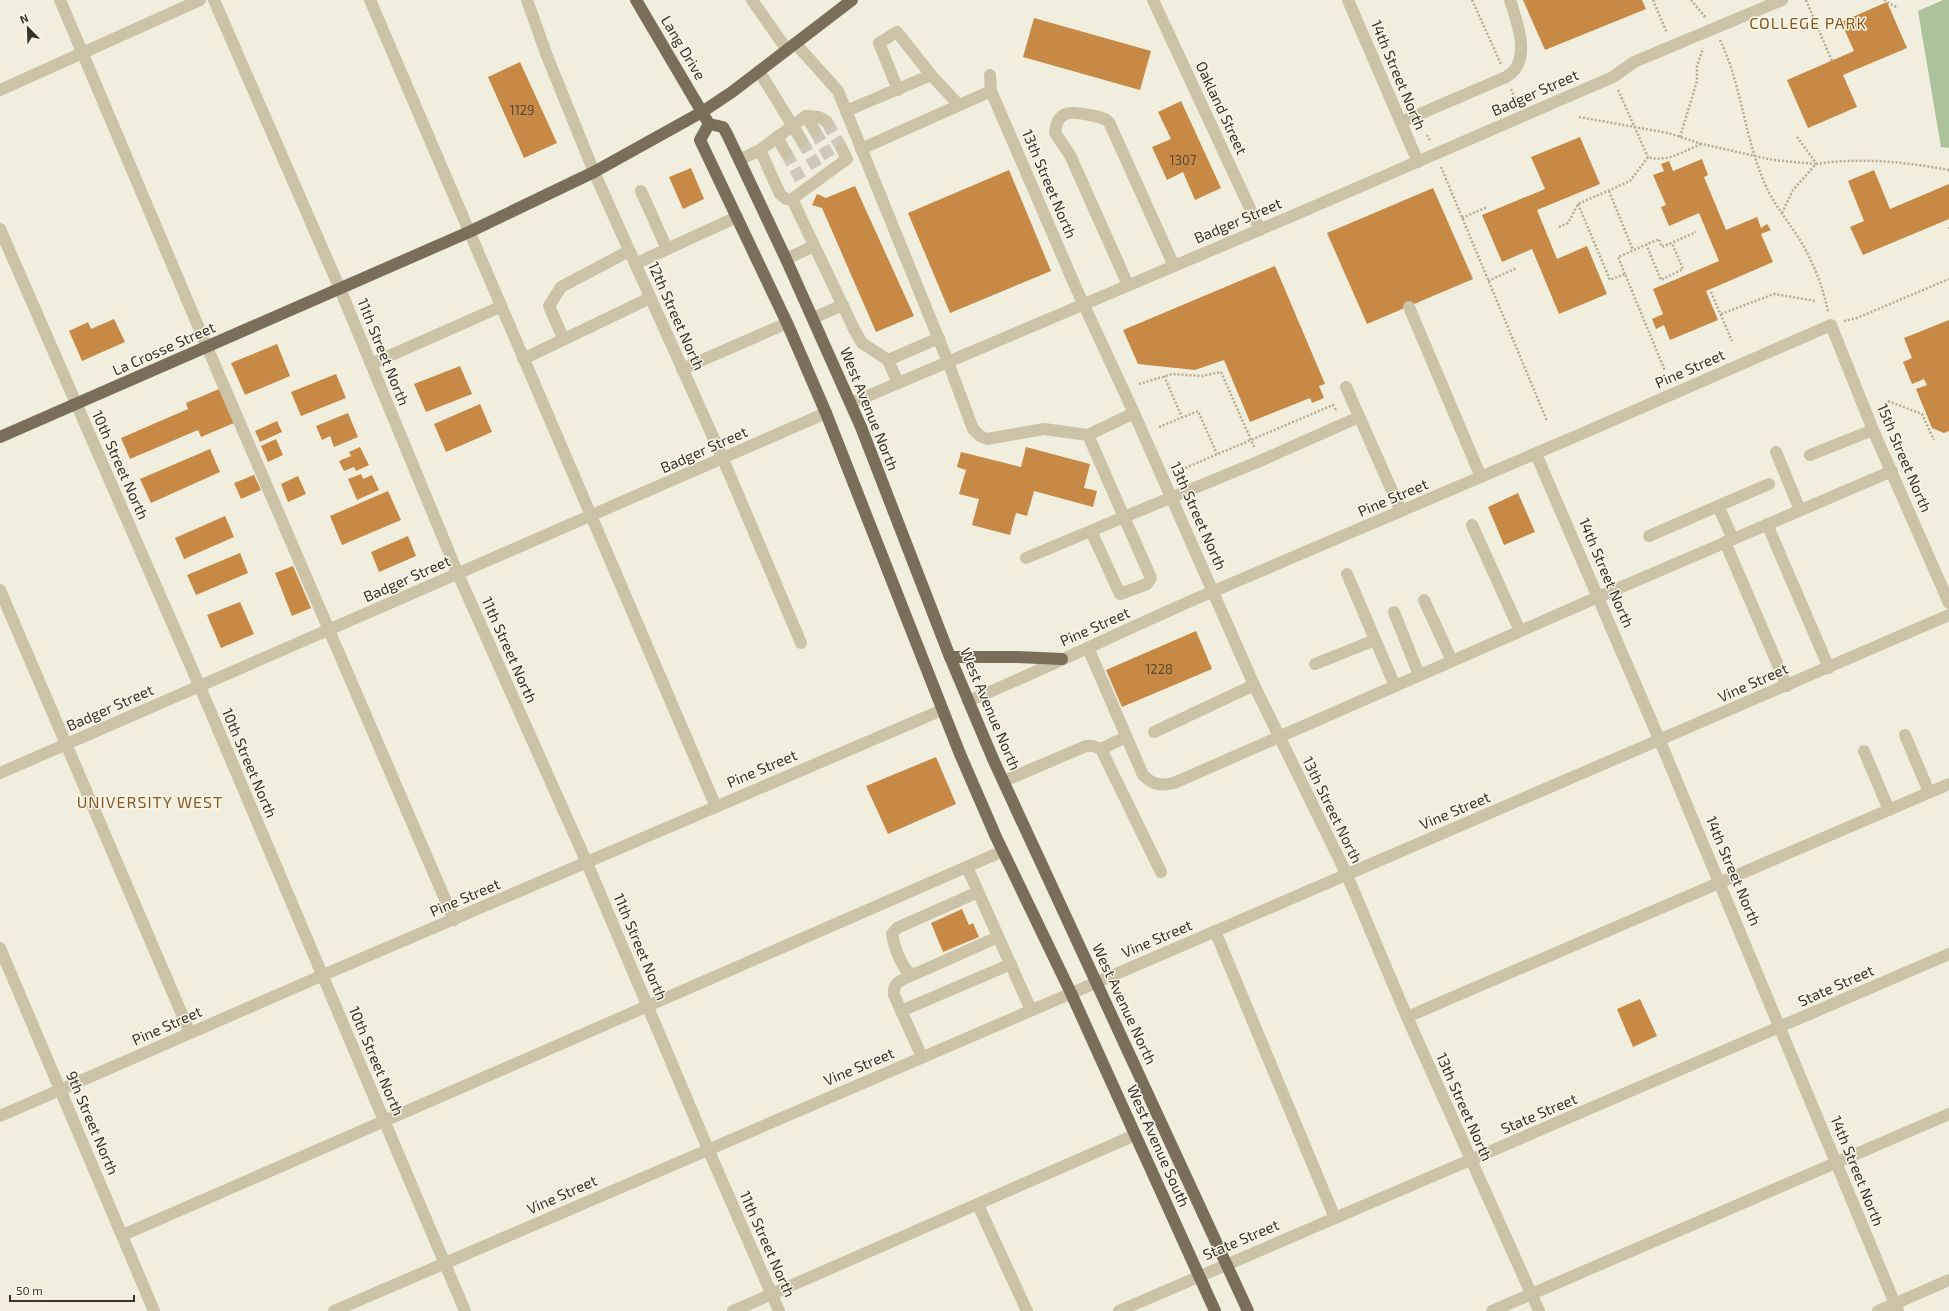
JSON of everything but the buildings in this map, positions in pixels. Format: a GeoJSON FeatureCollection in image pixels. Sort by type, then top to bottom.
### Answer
{"type":"FeatureCollection","features":[{"type":"Feature","properties":{"kind":"main road","name":"Lang Drive"},"geometry":{"type":"LineString","coordinates":[[636,0],[702,112]]}},
{"type":"Feature","properties":{"kind":"main road","name":"La Crosse Street"},"geometry":{"type":"LineString","coordinates":[[0,437],[469,232],[594,172],[702,112],[759,71],[852,0]]}},
{"type":"Feature","properties":{"kind":"main road"},"geometry":{"type":"LineString","coordinates":[[702,112],[709,124],[700,140],[787,323],[826,413],[942,710],[1004,851],[1071,993]]}},
{"type":"Feature","properties":{"kind":"main road","name":"West Avenue North"},"geometry":{"type":"LineString","coordinates":[[709,124],[723,127],[786,258],[851,403],[968,701],[1248,1311]]}},
{"type":"Feature","properties":{"kind":"main road"},"geometry":{"type":"LineString","coordinates":[[950,657],[1062,659]]}},
{"type":"Feature","properties":{"kind":"main road","name":"West Avenue South"},"geometry":{"type":"LineString","coordinates":[[1071,993],[1215,1311]]}},
{"type":"Feature","properties":{"kind":"street"},"geometry":{"type":"LineString","coordinates":[[60,0],[207,347],[454,920]]}},
{"type":"Feature","properties":{"kind":"street"},"geometry":{"type":"LineString","coordinates":[[0,90],[200,0]]}},
{"type":"Feature","properties":{"kind":"street","name":"11th Street North"},"geometry":{"type":"LineString","coordinates":[[214,0],[340,289],[458,574],[587,863],[708,1149],[779,1311]]}},
{"type":"Feature","properties":{"kind":"street"},"geometry":{"type":"LineString","coordinates":[[370,0],[590,517],[716,807]]}},
{"type":"Feature","properties":{"kind":"street","name":"12th Street North"},"geometry":{"type":"LineString","coordinates":[[528,0],[547,56],[594,172],[723,459],[801,643]]}},
{"type":"Feature","properties":{"kind":"street"},"geometry":{"type":"LineString","coordinates":[[752,0],[791,46],[838,91],[939,338],[973,429],[980,436],[987,439],[1044,429],[1088,435],[1134,413]]}},
{"type":"Feature","properties":{"kind":"street","name":"Oakland Street"},"geometry":{"type":"LineString","coordinates":[[1152,0],[1260,230]]}},
{"type":"Feature","properties":{"kind":"street","name":"14th Street North"},"geometry":{"type":"LineString","coordinates":[[1348,0],[1418,162]]}},
{"type":"Feature","properties":{"kind":"street"},"geometry":{"type":"LineString","coordinates":[[1401,122],[1506,77],[1515,70],[1520,60],[1521,40],[1510,0]]}},
{"type":"Feature","properties":{"kind":"street","name":"Badger Street"},"geometry":{"type":"LineString","coordinates":[[851,403],[1418,162],[1613,77],[1634,62],[1782,0]]}},
{"type":"Feature","properties":{"kind":"street"},"geometry":{"type":"LineString","coordinates":[[898,90],[879,43],[897,32],[931,75],[959,105]]}},
{"type":"Feature","properties":{"kind":"street"},"geometry":{"type":"LineString","coordinates":[[759,71],[793,124],[802,141]]}},
{"type":"Feature","properties":{"kind":"street"},"geometry":{"type":"LineString","coordinates":[[846,111],[931,75]]}},
{"type":"Feature","properties":{"kind":"street","name":"13th Street North"},"geometry":{"type":"LineString","coordinates":[[990,75],[991,91],[1084,305],[1134,413],[1254,685],[1278,737],[1347,875],[1407,1017],[1539,1311]]}},
{"type":"Feature","properties":{"kind":"street"},"geometry":{"type":"LineString","coordinates":[[862,149],[991,91]]}},
{"type":"Feature","properties":{"kind":"street"},"geometry":{"type":"LineString","coordinates":[[1128,285],[1070,155],[1058,140],[1055,132],[1056,125],[1061,117],[1067,112],[1075,112],[1104,118],[1109,122],[1174,266]]}},
{"type":"Feature","properties":{"kind":"street"},"geometry":{"type":"LineString","coordinates":[[806,116],[815,131]]}},
{"type":"Feature","properties":{"kind":"street"},"geometry":{"type":"LineString","coordinates":[[740,160],[760,150],[793,124],[806,116],[819,117],[826,122]]}},
{"type":"Feature","properties":{"kind":"street"},"geometry":{"type":"LineString","coordinates":[[777,137],[786,153]]}},
{"type":"Feature","properties":{"kind":"street"},"geometry":{"type":"LineString","coordinates":[[792,199],[803,185],[832,163],[847,159],[842,149]]}},
{"type":"Feature","properties":{"kind":"street"},"geometry":{"type":"LineString","coordinates":[[760,150],[780,194],[786,199],[792,199]]}},
{"type":"Feature","properties":{"kind":"street"},"geometry":{"type":"LineString","coordinates":[[642,190],[666,249]]}},
{"type":"Feature","properties":{"kind":"street"},"geometry":{"type":"LineString","coordinates":[[792,199],[862,343],[888,360],[898,383]]}},
{"type":"Feature","properties":{"kind":"street"},"geometry":{"type":"LineString","coordinates":[[635,264],[737,217]]}},
{"type":"Feature","properties":{"kind":"street","name":"10th Street North"},"geometry":{"type":"LineString","coordinates":[[0,229],[200,687],[321,976],[465,1311]]}},
{"type":"Feature","properties":{"kind":"street"},"geometry":{"type":"LineString","coordinates":[[786,258],[814,246]]}},
{"type":"Feature","properties":{"kind":"street"},"geometry":{"type":"LineString","coordinates":[[563,338],[549,306],[561,287],[629,251]]}},
{"type":"Feature","properties":{"kind":"street"},"geometry":{"type":"LineString","coordinates":[[523,359],[563,338],[650,298]]}},
{"type":"Feature","properties":{"kind":"street"},"geometry":{"type":"LineString","coordinates":[[813,318],[843,305]]}},
{"type":"Feature","properties":{"kind":"street"},"geometry":{"type":"LineString","coordinates":[[370,364],[500,307]]}},
{"type":"Feature","properties":{"kind":"street"},"geometry":{"type":"LineString","coordinates":[[1408,307],[1481,477]]}},
{"type":"Feature","properties":{"kind":"street"},"geometry":{"type":"LineString","coordinates":[[682,369],[787,323]]}},
{"type":"Feature","properties":{"kind":"street","name":"15th Street North"},"geometry":{"type":"LineString","coordinates":[[1831,325],[1873,430],[1949,603]]}},
{"type":"Feature","properties":{"kind":"street","name":"Pine Street"},"geometry":{"type":"LineString","coordinates":[[968,701],[1025,678],[1062,659],[1213,591],[1536,454],[1831,325]]}},
{"type":"Feature","properties":{"kind":"street"},"geometry":{"type":"LineString","coordinates":[[888,360],[939,338]]}},
{"type":"Feature","properties":{"kind":"street"},"geometry":{"type":"LineString","coordinates":[[1346,387],[1401,511]]}},
{"type":"Feature","properties":{"kind":"street","name":"Badger Street"},"geometry":{"type":"LineString","coordinates":[[0,772],[200,687],[826,413]]}},
{"type":"Feature","properties":{"kind":"street"},"geometry":{"type":"LineString","coordinates":[[1026,558],[1260,461],[1359,417]]}},
{"type":"Feature","properties":{"kind":"street"},"geometry":{"type":"LineString","coordinates":[[1810,455],[1873,430]]}},
{"type":"Feature","properties":{"kind":"street"},"geometry":{"type":"LineString","coordinates":[[1088,435],[1151,578],[1147,584],[1120,594],[1091,531]]}},
{"type":"Feature","properties":{"kind":"street"},"geometry":{"type":"LineString","coordinates":[[1776,452],[1800,510]]}},
{"type":"Feature","properties":{"kind":"street","name":"14th Street North"},"geometry":{"type":"LineString","coordinates":[[1536,454],[1660,741],[1897,1307]]}},
{"type":"Feature","properties":{"kind":"street"},"geometry":{"type":"LineString","coordinates":[[1088,648],[1143,775],[1152,784],[1163,786],[1174,783],[1598,597],[1892,471]]}},
{"type":"Feature","properties":{"kind":"street"},"geometry":{"type":"LineString","coordinates":[[1648,536],[1769,484]]}},
{"type":"Feature","properties":{"kind":"street"},"geometry":{"type":"LineString","coordinates":[[1718,506],[1729,541],[1787,686]]}},
{"type":"Feature","properties":{"kind":"street"},"geometry":{"type":"LineString","coordinates":[[1767,524],[1829,668]]}},
{"type":"Feature","properties":{"kind":"street"},"geometry":{"type":"LineString","coordinates":[[1472,525],[1520,631]]}},
{"type":"Feature","properties":{"kind":"street"},"geometry":{"type":"LineString","coordinates":[[1347,574],[1395,686]]}},
{"type":"Feature","properties":{"kind":"street"},"geometry":{"type":"LineString","coordinates":[[0,590],[190,1033]]}},
{"type":"Feature","properties":{"kind":"street"},"geometry":{"type":"LineString","coordinates":[[1424,600],[1452,661]]}},
{"type":"Feature","properties":{"kind":"street"},"geometry":{"type":"LineString","coordinates":[[1394,612],[1419,675]]}},
{"type":"Feature","properties":{"kind":"street","name":"Vine Street"},"geometry":{"type":"LineString","coordinates":[[334,1311],[1096,982],[1660,741],[1949,615]]}},
{"type":"Feature","properties":{"kind":"street"},"geometry":{"type":"LineString","coordinates":[[1315,664],[1375,640]]}},
{"type":"Feature","properties":{"kind":"street"},"geometry":{"type":"LineString","coordinates":[[1154,732],[1254,685]]}},
{"type":"Feature","properties":{"kind":"street","name":"Pine Street"},"geometry":{"type":"LineString","coordinates":[[0,1116],[321,976],[942,710]]}},
{"type":"Feature","properties":{"kind":"street"},"geometry":{"type":"LineString","coordinates":[[1905,735],[1929,792]]}},
{"type":"Feature","properties":{"kind":"street"},"geometry":{"type":"LineString","coordinates":[[1101,749],[1126,737]]}},
{"type":"Feature","properties":{"kind":"street"},"geometry":{"type":"LineString","coordinates":[[1004,781],[1086,746],[1093,746],[1101,749],[1161,872]]}},
{"type":"Feature","properties":{"kind":"street"},"geometry":{"type":"LineString","coordinates":[[1864,751],[1889,810]]}},
{"type":"Feature","properties":{"kind":"street"},"geometry":{"type":"LineString","coordinates":[[1407,1017],[1949,784]]}},
{"type":"Feature","properties":{"kind":"street"},"geometry":{"type":"LineString","coordinates":[[123,1235],[647,1005],[1004,851]]}},
{"type":"Feature","properties":{"kind":"street"},"geometry":{"type":"LineString","coordinates":[[967,867],[1031,1010]]}},
{"type":"Feature","properties":{"kind":"street"},"geometry":{"type":"LineString","coordinates":[[915,974],[909,973],[904,968],[893,942],[892,934],[897,928],[978,892]]}},
{"type":"Feature","properties":{"kind":"street"},"geometry":{"type":"LineString","coordinates":[[1215,931],[1335,1218]]}},
{"type":"Feature","properties":{"kind":"street"},"geometry":{"type":"LineString","coordinates":[[922,1057],[901,1011],[893,988],[896,982],[998,937]]}},
{"type":"Feature","properties":{"kind":"street","name":"9th Street North"},"geometry":{"type":"LineString","coordinates":[[0,948],[154,1311]]}},
{"type":"Feature","properties":{"kind":"street","name":"State Street"},"geometry":{"type":"LineString","coordinates":[[1119,1311],[1781,1028],[1949,954]]}},
{"type":"Feature","properties":{"kind":"street"},"geometry":{"type":"LineString","coordinates":[[901,1011],[1011,964]]}},
{"type":"Feature","properties":{"kind":"street"},"geometry":{"type":"LineString","coordinates":[[1492,1311],[1949,1114]]}},
{"type":"Feature","properties":{"kind":"street"},"geometry":{"type":"LineString","coordinates":[[733,1311],[1135,1135]]}},
{"type":"Feature","properties":{"kind":"street"},"geometry":{"type":"LineString","coordinates":[[978,1204],[1027,1311]]}},
{"type":"Feature","properties":{"kind":"street"},"geometry":{"type":"LineString","coordinates":[[1878,1311],[1897,1307],[1949,1280]]}},
{"type":"Feature","properties":{"kind":"path"},"geometry":{"type":"LineString","coordinates":[[1472,0],[1522,116]]}},
{"type":"Feature","properties":{"kind":"path"},"geometry":{"type":"LineString","coordinates":[[1653,0],[1673,46]]}},
{"type":"Feature","properties":{"kind":"path"},"geometry":{"type":"LineString","coordinates":[[1691,0],[1714,28],[1726,53],[1740,94],[1753,155],[1768,192],[1799,238],[1814,268],[1825,298],[1831,325],[1857,318],[1949,279]]}},
{"type":"Feature","properties":{"kind":"path"},"geometry":{"type":"LineString","coordinates":[[1806,0],[1832,61]]}},
{"type":"Feature","properties":{"kind":"path"},"geometry":{"type":"LineString","coordinates":[[1884,0],[1898,8]]}},
{"type":"Feature","properties":{"kind":"path"},"geometry":{"type":"LineString","coordinates":[[1680,136],[1697,81],[1697,66],[1702,51],[1714,28]]}},
{"type":"Feature","properties":{"kind":"path"},"geometry":{"type":"LineString","coordinates":[[1613,77],[1648,157],[1657,160],[1666,159],[1702,144]]}},
{"type":"Feature","properties":{"kind":"path"},"geometry":{"type":"LineString","coordinates":[[1579,117],[1634,126],[1680,136],[1702,144],[1785,162],[1816,164],[1864,160],[1914,164],[1949,170]]}},
{"type":"Feature","properties":{"kind":"path"},"geometry":{"type":"LineString","coordinates":[[1427,134],[1547,421]]}},
{"type":"Feature","properties":{"kind":"path"},"geometry":{"type":"LineString","coordinates":[[1797,137],[1816,164]]}},
{"type":"Feature","properties":{"kind":"path"},"geometry":{"type":"LineString","coordinates":[[1559,227],[1568,223],[1578,204],[1630,181],[1648,157]]}},
{"type":"Feature","properties":{"kind":"path"},"geometry":{"type":"LineString","coordinates":[[1782,213],[1793,190],[1816,164]]}},
{"type":"Feature","properties":{"kind":"path"},"geometry":{"type":"LineString","coordinates":[[1609,191],[1633,250]]}},
{"type":"Feature","properties":{"kind":"path"},"geometry":{"type":"LineString","coordinates":[[1578,204],[1610,280],[1625,274]]}},
{"type":"Feature","properties":{"kind":"path"},"geometry":{"type":"LineString","coordinates":[[1462,218],[1487,207]]}},
{"type":"Feature","properties":{"kind":"path"},"geometry":{"type":"LineString","coordinates":[[1665,371],[1618,257],[1659,239],[1662,247],[1696,232]]}},
{"type":"Feature","properties":{"kind":"path"},"geometry":{"type":"LineString","coordinates":[[1646,244],[1661,280],[1683,270],[1672,243]]}},
{"type":"Feature","properties":{"kind":"path"},"geometry":{"type":"LineString","coordinates":[[1488,281],[1517,268]]}},
{"type":"Feature","properties":{"kind":"path"},"geometry":{"type":"LineString","coordinates":[[1711,292],[1732,341]]}},
{"type":"Feature","properties":{"kind":"path"},"geometry":{"type":"LineString","coordinates":[[1721,314],[1774,294],[1816,301]]}},
{"type":"Feature","properties":{"kind":"path"},"geometry":{"type":"LineString","coordinates":[[1139,384],[1172,374],[1202,376],[1221,372],[1260,461]]}},
{"type":"Feature","properties":{"kind":"path"},"geometry":{"type":"LineString","coordinates":[[1164,376],[1182,417]]}},
{"type":"Feature","properties":{"kind":"path"},"geometry":{"type":"LineString","coordinates":[[1888,401],[1922,414],[1934,440]]}},
{"type":"Feature","properties":{"kind":"path"},"geometry":{"type":"LineString","coordinates":[[1178,472],[1333,405],[1342,424]]}},
{"type":"Feature","properties":{"kind":"path"},"geometry":{"type":"LineString","coordinates":[[1159,427],[1198,411],[1217,454]]}},
{"type":"Feature","properties":{"kind":"green space"},"geometry":{"type":"Polygon","coordinates":[[[1943,0],[1949,0],[1949,148],[1941,147],[1918,11],[1943,0]]]}},
{"type":"Feature","properties":{"kind":"tunnel"},"geometry":{"type":"LineString","coordinates":[[827,122],[842,149]]}},
{"type":"Feature","properties":{"kind":"tunnel"},"geometry":{"type":"LineString","coordinates":[[815,131],[830,158]]}},
{"type":"Feature","properties":{"kind":"tunnel"},"geometry":{"type":"LineString","coordinates":[[802,141],[817,168]]}},
{"type":"Feature","properties":{"kind":"tunnel"},"geometry":{"type":"LineString","coordinates":[[786,153],[801,180]]}},
{"type":"Feature","properties":{"kind":"district","name":"COLLEGE PARK"},"geometry":{"type":"Point","coordinates":[1808,23]}},
{"type":"Feature","properties":{"kind":"district","name":"UNIVERSITY WEST"},"geometry":{"type":"Point","coordinates":[150,802]}}]}
